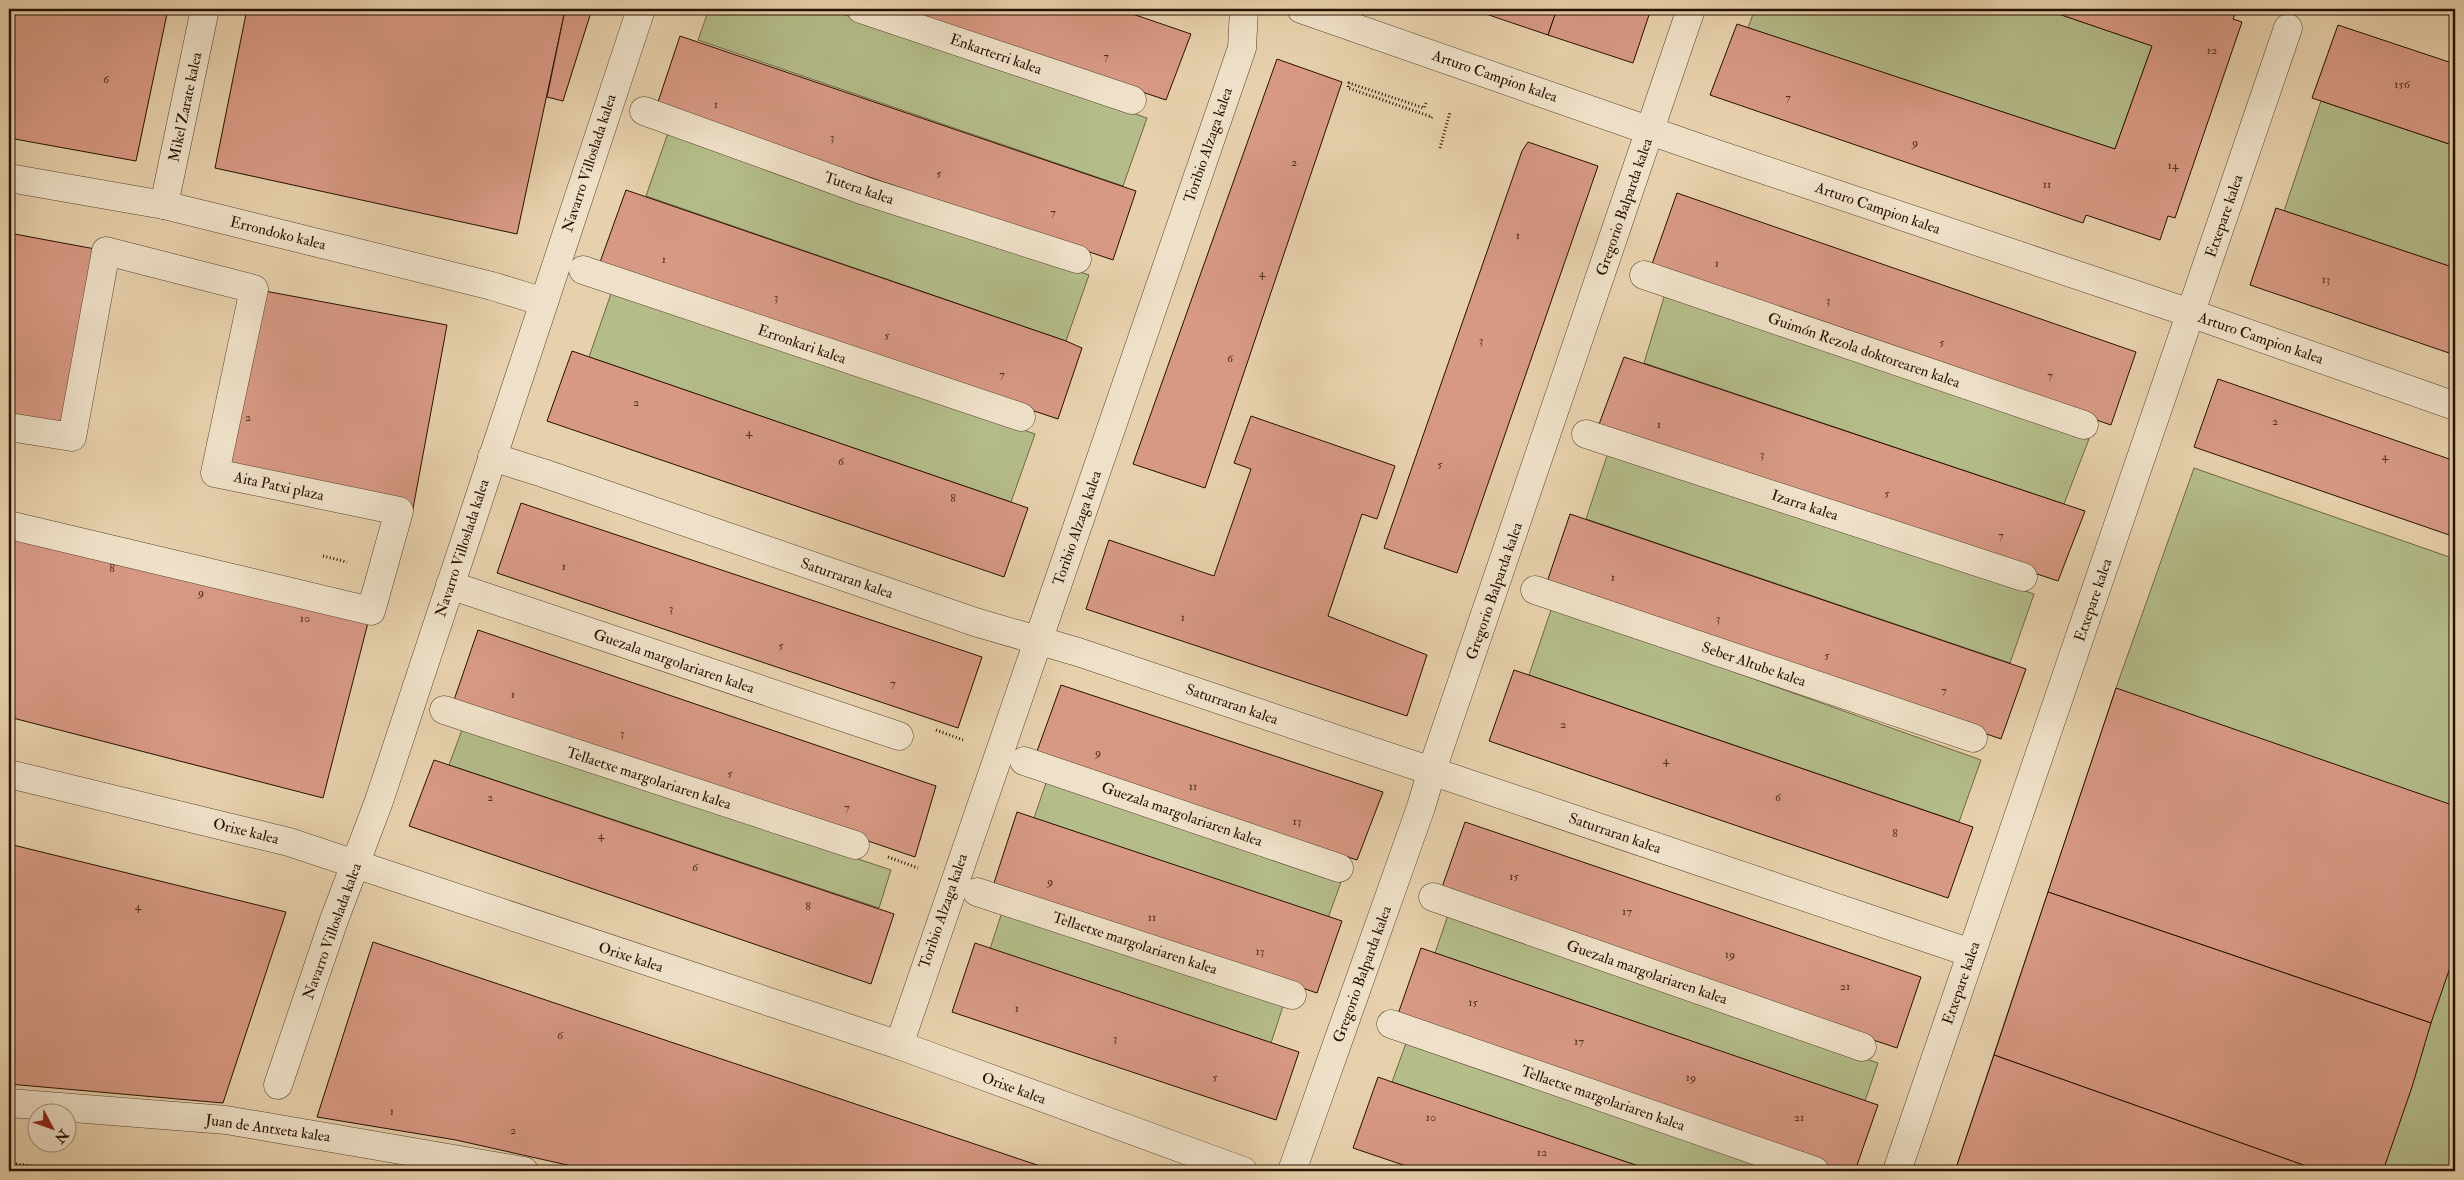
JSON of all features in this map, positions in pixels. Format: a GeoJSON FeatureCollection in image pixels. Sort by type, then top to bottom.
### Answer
{"type":"FeatureCollection","features":[{"type":"Feature","properties":{"kind":"street","name":"Mikel Zarate kalea"},"geometry":{"type":"LineString","coordinates":[[164,205],[205,9]]}},
{"type":"Feature","properties":{"kind":"street","name":"Navarro Villoslada kalea"},"geometry":{"type":"LineString","coordinates":[[278,1085],[334,920],[356,865],[641,9]]}},
{"type":"Feature","properties":{"kind":"street","name":"Enkarterri kalea"},"geometry":{"type":"LineString","coordinates":[[860,9],[1132,100]]}},
{"type":"Feature","properties":{"kind":"street","name":"Toribio Alzaga kalea"},"geometry":{"type":"LineString","coordinates":[[898,1046],[1242,48],[1244,9]]}},
{"type":"Feature","properties":{"kind":"street","name":"Arturo Campion kalea"},"geometry":{"type":"LineString","coordinates":[[1301,9],[1650,129],[1708,151],[2190,313],[2455,406]]}},
{"type":"Feature","properties":{"kind":"street","name":"Gregorio Balparda kalea"},"geometry":{"type":"LineString","coordinates":[[1292,1171],[1418,816],[1432,770],[1692,9]]}},
{"type":"Feature","properties":{"kind":"street","name":"Etxepare kalea"},"geometry":{"type":"LineString","coordinates":[[1897,1171],[2288,28]]}},
{"type":"Feature","properties":{"kind":"street","name":"Tutera kalea"},"geometry":{"type":"LineString","coordinates":[[644,111],[866,191],[1076,259]]}},
{"type":"Feature","properties":{"kind":"street","name":"Errondoko kalea"},"geometry":{"type":"LineString","coordinates":[[9,178],[164,205],[492,286],[544,302]]}},
{"type":"Feature","properties":{"kind":"street","name":"Aita Patxi plaza"},"geometry":{"type":"LineString","coordinates":[[9,428],[72,437],[106,251],[254,289],[215,473],[399,511],[371,611],[9,524]]}},
{"type":"Feature","properties":{"kind":"street","name":"Erronkari kalea"},"geometry":{"type":"LineString","coordinates":[[584,270],[1021,417]]}},
{"type":"Feature","properties":{"kind":"street","name":"Guimón Rezola doktorearen kalea"},"geometry":{"type":"LineString","coordinates":[[1644,275],[2084,425]]}},
{"type":"Feature","properties":{"kind":"street","name":"Izarra kalea"},"geometry":{"type":"LineString","coordinates":[[1586,434],[2023,576]]}},
{"type":"Feature","properties":{"kind":"street","name":"Saturraran kalea"},"geometry":{"type":"LineString","coordinates":[[492,457],[562,479],[975,622],[1078,652],[1970,953]]}},
{"type":"Feature","properties":{"kind":"street","name":"Guezala margolariaren kalea"},"geometry":{"type":"LineString","coordinates":[[450,585],[899,736]]}},
{"type":"Feature","properties":{"kind":"street","name":"Seber Altube kalea"},"geometry":{"type":"LineString","coordinates":[[1535,590],[1973,738]]}},
{"type":"Feature","properties":{"kind":"street","name":"Tellaetxe margolariaren kalea"},"geometry":{"type":"LineString","coordinates":[[444,710],[855,845]]}},
{"type":"Feature","properties":{"kind":"street","name":"Guezala margolariaren kalea"},"geometry":{"type":"LineString","coordinates":[[1024,761],[1339,868]]}},
{"type":"Feature","properties":{"kind":"street","name":"Orixe kalea"},"geometry":{"type":"LineString","coordinates":[[9,774],[289,842],[898,1046],[1243,1171]]}},
{"type":"Feature","properties":{"kind":"street","name":"Tellaetxe margolariaren kalea"},"geometry":{"type":"LineString","coordinates":[[977,892],[1292,995]]}},
{"type":"Feature","properties":{"kind":"street","name":"Guezala margolariaren kalea"},"geometry":{"type":"LineString","coordinates":[[1433,897],[1862,1047]]}},
{"type":"Feature","properties":{"kind":"street","name":"Tellaetxe margolariaren kalea"},"geometry":{"type":"LineString","coordinates":[[1391,1024],[1815,1171]]}},
{"type":"Feature","properties":{"kind":"street","name":"Juan de Antxeta kalea"},"geometry":{"type":"LineString","coordinates":[[9,1103],[226,1120],[524,1171]]}},
{"type":"Feature","properties":{"kind":"path"},"geometry":{"type":"LineString","coordinates":[[1426,104],[1424,108],[1349,83],[1348,88],[1432,117],[1430,120]]}},
{"type":"Feature","properties":{"kind":"path"},"geometry":{"type":"LineString","coordinates":[[1440,148],[1450,112]]}},
{"type":"Feature","properties":{"kind":"path"},"geometry":{"type":"LineString","coordinates":[[931,729],[963,740]]}},
{"type":"Feature","properties":{"kind":"path"},"geometry":{"type":"LineString","coordinates":[[9,1163],[70,1171]]}},
{"type":"Feature","properties":{"kind":"green space"},"geometry":{"type":"Polygon","coordinates":[[[709,9],[828,9],[1147,118],[1123,186],[698,40],[709,9]]]}},
{"type":"Feature","properties":{"kind":"green space"},"geometry":{"type":"Polygon","coordinates":[[[1755,9],[2044,9],[2152,46],[2115,149],[1748,28],[1755,9]]]}},
{"type":"Feature","properties":{"kind":"green space"},"geometry":{"type":"Polygon","coordinates":[[[2321,101],[2455,146],[2455,268],[2284,211],[2321,101]]]}},
{"type":"Feature","properties":{"kind":"green space"},"geometry":{"type":"Polygon","coordinates":[[[669,130],[1089,275],[1066,341],[646,196],[669,130]]]}},
{"type":"Feature","properties":{"kind":"green space"},"geometry":{"type":"Polygon","coordinates":[[[613,288],[1035,434],[1011,502],[589,357],[613,288]]]}},
{"type":"Feature","properties":{"kind":"green space"},"geometry":{"type":"Polygon","coordinates":[[[1665,294],[2089,439],[2064,504],[1644,363],[1665,294]]]}},
{"type":"Feature","properties":{"kind":"green space"},"geometry":{"type":"Polygon","coordinates":[[[1609,450],[2034,594],[2010,663],[1586,519],[1609,450]]]}},
{"type":"Feature","properties":{"kind":"green space"},"geometry":{"type":"Polygon","coordinates":[[[2194,468],[2455,559],[2455,1171],[1955,1171],[2116,688],[2194,468]]]}},
{"type":"Feature","properties":{"kind":"green space"},"geometry":{"type":"Polygon","coordinates":[[[1552,607],[1981,760],[1959,822],[1529,675],[1552,607]]]}},
{"type":"Feature","properties":{"kind":"green space"},"geometry":{"type":"Polygon","coordinates":[[[463,727],[891,870],[879,908],[449,765],[463,727]]]}},
{"type":"Feature","properties":{"kind":"green space"},"geometry":{"type":"Polygon","coordinates":[[[1047,780],[1341,882],[1328,918],[1034,818],[1047,780]]]}},
{"type":"Feature","properties":{"kind":"green space"},"geometry":{"type":"Polygon","coordinates":[[[1003,909],[1284,1003],[1271,1043],[990,949],[1003,909]]]}},
{"type":"Feature","properties":{"kind":"green space"},"geometry":{"type":"Polygon","coordinates":[[[1448,915],[1878,1063],[1865,1101],[1435,953],[1448,915]]]}},
{"type":"Feature","properties":{"kind":"green space"},"geometry":{"type":"Polygon","coordinates":[[[1406,1043],[1787,1171],[1653,1171],[1392,1082],[1406,1043]]]}},
{"type":"Feature","properties":{"kind":"building"},"geometry":{"type":"Polygon","coordinates":[[[9,9],[168,9],[136,161],[9,138],[9,9]]]}},
{"type":"Feature","properties":{"kind":"building"},"geometry":{"type":"Polygon","coordinates":[[[247,9],[536,9],[564,15],[517,234],[215,168],[247,9]]]}},
{"type":"Feature","properties":{"kind":"building"},"geometry":{"type":"Polygon","coordinates":[[[536,9],[592,9],[563,101],[547,97],[564,15],[536,9]]]}},
{"type":"Feature","properties":{"kind":"building"},"geometry":{"type":"Polygon","coordinates":[[[896,9],[1118,9],[1191,34],[1166,100],[896,9]]]}},
{"type":"Feature","properties":{"kind":"building"},"geometry":{"type":"Polygon","coordinates":[[[1471,9],[1557,9],[1548,35],[1471,9]]]}},
{"type":"Feature","properties":{"kind":"building"},"geometry":{"type":"Polygon","coordinates":[[[1557,9],[1651,9],[1633,63],[1548,35],[1557,9]]]}},
{"type":"Feature","properties":{"kind":"building"},"geometry":{"type":"Polygon","coordinates":[[[2044,9],[2237,9],[2233,19],[2242,22],[2175,218],[2168,216],[2160,240],[2086,215],[2083,223],[1710,95],[1737,24],[2115,149],[2152,46],[2044,9]]]}},
{"type":"Feature","properties":{"kind":"building"},"geometry":{"type":"Polygon","coordinates":[[[2338,25],[2455,64],[2455,146],[2312,98],[2338,25]]]}},
{"type":"Feature","properties":{"kind":"building"},"geometry":{"type":"Polygon","coordinates":[[[680,36],[1136,191],[1113,260],[657,105],[680,36]]]}},
{"type":"Feature","properties":{"kind":"building"},"geometry":{"type":"Polygon","coordinates":[[[1277,59],[1342,82],[1205,488],[1133,464],[1277,59]]]}},
{"type":"Feature","properties":{"kind":"building"},"geometry":{"type":"Polygon","coordinates":[[[1528,142],[1598,166],[1457,573],[1384,548],[1522,151],[1528,142]]]}},
{"type":"Feature","properties":{"kind":"building"},"geometry":{"type":"Polygon","coordinates":[[[626,190],[1082,348],[1058,419],[599,265],[626,190]]]}},
{"type":"Feature","properties":{"kind":"building"},"geometry":{"type":"Polygon","coordinates":[[[1677,193],[2136,352],[2111,425],[1651,267],[1677,193]]]}},
{"type":"Feature","properties":{"kind":"building"},"geometry":{"type":"Polygon","coordinates":[[[2276,208],[2455,268],[2455,355],[2250,285],[2276,208]]]}},
{"type":"Feature","properties":{"kind":"building"},"geometry":{"type":"Polygon","coordinates":[[[9,233],[106,251],[72,437],[9,427],[9,233]]]}},
{"type":"Feature","properties":{"kind":"building"},"geometry":{"type":"Polygon","coordinates":[[[254,289],[447,325],[412,514],[215,473],[254,289]]]}},
{"type":"Feature","properties":{"kind":"building"},"geometry":{"type":"Polygon","coordinates":[[[572,351],[1028,508],[1004,577],[547,421],[572,351]]]}},
{"type":"Feature","properties":{"kind":"building"},"geometry":{"type":"Polygon","coordinates":[[[1624,357],[2085,511],[2058,581],[1598,427],[1624,357]]]}},
{"type":"Feature","properties":{"kind":"building"},"geometry":{"type":"Polygon","coordinates":[[[2218,379],[2455,461],[2455,537],[2194,447],[2218,379]]]}},
{"type":"Feature","properties":{"kind":"building"},"geometry":{"type":"Polygon","coordinates":[[[1251,416],[1395,466],[1377,519],[1362,514],[1328,616],[1427,655],[1407,716],[1086,609],[1109,540],[1214,576],[1251,469],[1234,463],[1251,416]]]}},
{"type":"Feature","properties":{"kind":"building"},"geometry":{"type":"Polygon","coordinates":[[[521,503],[982,657],[958,728],[497,573],[521,503]]]}},
{"type":"Feature","properties":{"kind":"building"},"geometry":{"type":"Polygon","coordinates":[[[1570,514],[2026,669],[2001,739],[1547,582],[1570,514]]]}},
{"type":"Feature","properties":{"kind":"building"},"geometry":{"type":"Polygon","coordinates":[[[9,525],[371,611],[323,798],[9,717],[9,525]]]}},
{"type":"Feature","properties":{"kind":"building"},"geometry":{"type":"Polygon","coordinates":[[[478,630],[936,786],[915,857],[454,700],[478,630]]]}},
{"type":"Feature","properties":{"kind":"building"},"geometry":{"type":"Polygon","coordinates":[[[1514,670],[1973,827],[1948,898],[1489,741],[1514,670]]]}},
{"type":"Feature","properties":{"kind":"building"},"geometry":{"type":"Polygon","coordinates":[[[1061,685],[1383,792],[1357,860],[1036,754],[1061,685]]]}},
{"type":"Feature","properties":{"kind":"building"},"geometry":{"type":"Polygon","coordinates":[[[2116,688],[2455,806],[2455,953],[2431,1023],[2048,892],[2116,688]]]}},
{"type":"Feature","properties":{"kind":"building"},"geometry":{"type":"Polygon","coordinates":[[[434,760],[894,914],[871,984],[409,826],[434,760]]]}},
{"type":"Feature","properties":{"kind":"building"},"geometry":{"type":"Polygon","coordinates":[[[1017,812],[1342,921],[1317,993],[994,883],[1017,812]]]}},
{"type":"Feature","properties":{"kind":"building"},"geometry":{"type":"Polygon","coordinates":[[[1465,822],[1921,977],[1897,1048],[1440,893],[1465,822]]]}},
{"type":"Feature","properties":{"kind":"building"},"geometry":{"type":"Polygon","coordinates":[[[9,844],[286,912],[223,1103],[9,1084],[9,844]]]}},
{"type":"Feature","properties":{"kind":"building"},"geometry":{"type":"Polygon","coordinates":[[[2048,892],[2431,1023],[2412,1087],[2383,1171],[2320,1171],[1994,1055],[2048,892]]]}},
{"type":"Feature","properties":{"kind":"building"},"geometry":{"type":"Polygon","coordinates":[[[373,942],[1055,1171],[594,1171],[456,1140],[317,1117],[373,942]]]}},
{"type":"Feature","properties":{"kind":"building"},"geometry":{"type":"Polygon","coordinates":[[[975,943],[1299,1052],[1276,1120],[952,1012],[975,943]]]}},
{"type":"Feature","properties":{"kind":"building"},"geometry":{"type":"Polygon","coordinates":[[[1421,948],[1878,1105],[1855,1171],[1844,1171],[1397,1017],[1421,948]]]}},
{"type":"Feature","properties":{"kind":"building"},"geometry":{"type":"Polygon","coordinates":[[[1994,1055],[2320,1171],[1955,1171],[1994,1055]]]}},
{"type":"Feature","properties":{"kind":"building"},"geometry":{"type":"Polygon","coordinates":[[[1378,1077],[1653,1171],[1421,1171],[1353,1148],[1378,1077]]]}}]}
